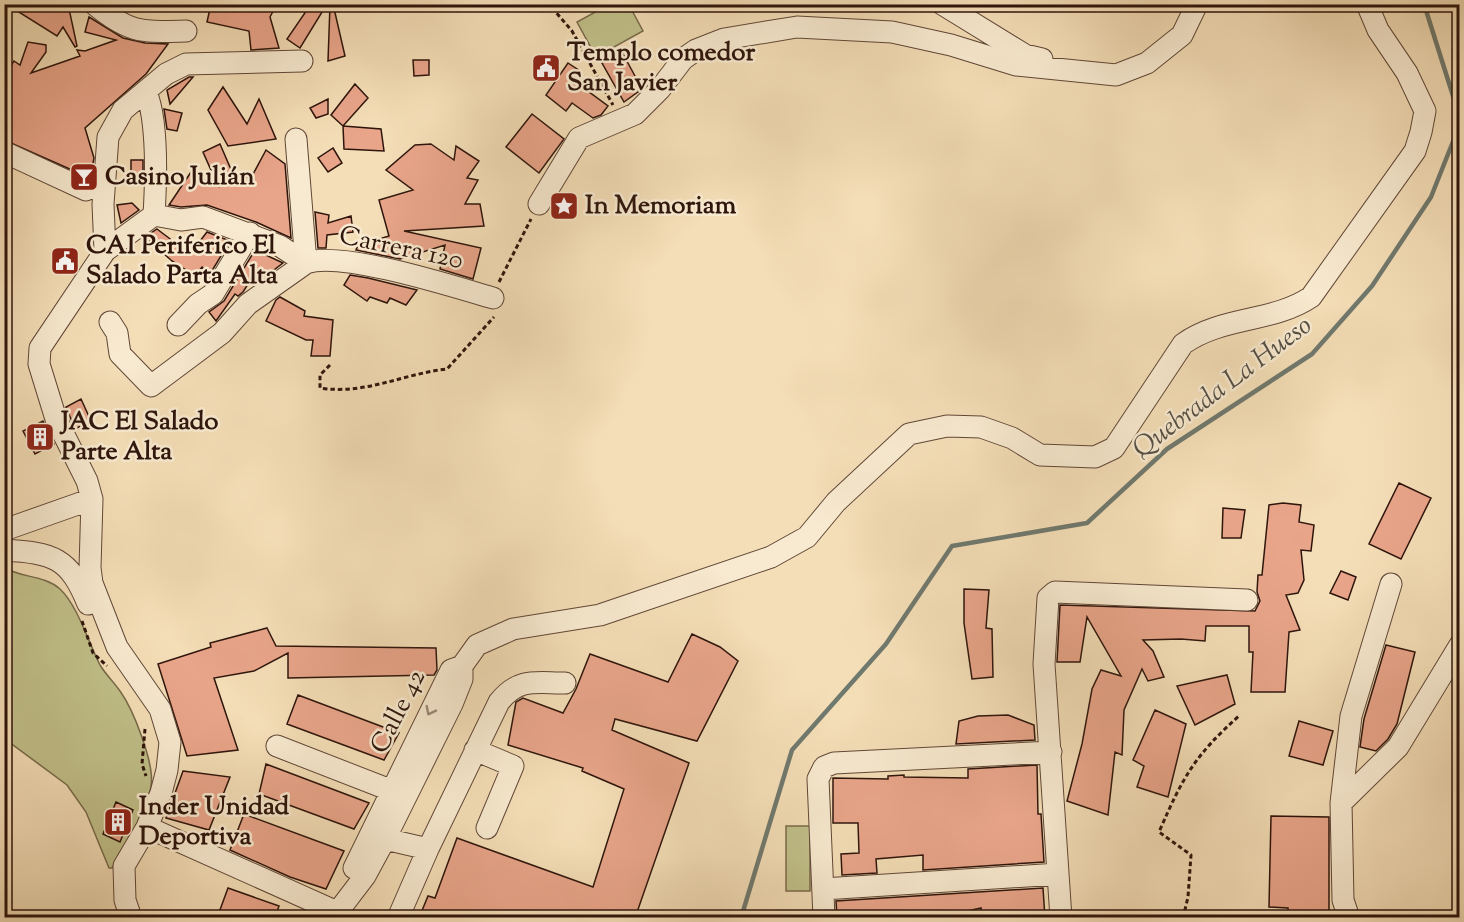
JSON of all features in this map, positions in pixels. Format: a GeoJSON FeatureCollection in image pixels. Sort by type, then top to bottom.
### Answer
{"type":"FeatureCollection","features":[{"type":"Feature","properties":{"kind":"street"},"geometry":{"type":"LineString","coordinates":[[94,4],[125,27],[137,32],[186,31]]}},
{"type":"Feature","properties":{"kind":"street"},"geometry":{"type":"LineString","coordinates":[[942,4],[1025,55],[1116,75]]}},
{"type":"Feature","properties":{"kind":"street"},"geometry":{"type":"LineString","coordinates":[[539,204],[579,138],[636,114],[660,89],[683,59],[696,50],[724,39],[797,27],[892,32],[951,45],[1016,65],[1116,75],[1148,63],[1182,35],[1197,4]]}},
{"type":"Feature","properties":{"kind":"street","name":"Calle 42"},"geometry":{"type":"LineString","coordinates":[[335,915],[339,892],[452,704],[462,679],[462,666],[477,645],[513,629],[610,612],[771,557],[807,537],[836,502],[909,434],[947,426],[981,427],[1012,438],[1040,455],[1095,457],[1114,448],[1183,344],[1225,323],[1285,312],[1311,297],[1415,151],[1425,111],[1407,73],[1378,30],[1367,4]]}},
{"type":"Feature","properties":{"kind":"street"},"geometry":{"type":"LineString","coordinates":[[105,251],[103,204],[108,137],[123,110],[166,74],[186,64],[302,61]]}},
{"type":"Feature","properties":{"kind":"street"},"geometry":{"type":"LineString","coordinates":[[121,670],[92,583],[90,490],[56,419],[39,364],[40,348],[48,332],[105,251],[154,215],[152,107],[146,92]]}},
{"type":"Feature","properties":{"kind":"street"},"geometry":{"type":"LineString","coordinates":[[110,322],[117,333],[120,354],[151,386],[222,333],[248,304],[306,263],[296,139]]}},
{"type":"Feature","properties":{"kind":"street"},"geometry":{"type":"LineString","coordinates":[[4,152],[86,190]]}},
{"type":"Feature","properties":{"kind":"street","name":"Carrera 120"},"geometry":{"type":"LineString","coordinates":[[154,215],[181,220],[203,217],[280,246],[306,263],[322,259],[401,272],[493,298]]}},
{"type":"Feature","properties":{"kind":"street"},"geometry":{"type":"LineString","coordinates":[[178,325],[198,304],[213,294],[250,233]]}},
{"type":"Feature","properties":{"kind":"street"},"geometry":{"type":"LineString","coordinates":[[4,530],[90,490]]}},
{"type":"Feature","properties":{"kind":"street"},"geometry":{"type":"LineString","coordinates":[[4,550],[38,552],[55,558],[69,568],[79,582],[104,645],[121,670],[160,709],[170,742],[167,770],[147,827],[124,866],[125,900],[131,918]]}},
{"type":"Feature","properties":{"kind":"street"},"geometry":{"type":"LineString","coordinates":[[1349,918],[1343,900],[1341,803],[1351,716],[1391,584]]}},
{"type":"Feature","properties":{"kind":"street"},"geometry":{"type":"LineString","coordinates":[[1061,918],[1044,664],[1047,598],[1055,592],[1247,600]]}},
{"type":"Feature","properties":{"kind":"street"},"geometry":{"type":"LineString","coordinates":[[1341,803],[1398,747],[1460,645]]}},
{"type":"Feature","properties":{"kind":"street"},"geometry":{"type":"LineString","coordinates":[[398,918],[475,750],[509,689],[523,683],[565,683]]}},
{"type":"Feature","properties":{"kind":"street"},"geometry":{"type":"LineString","coordinates":[[277,746],[398,793]]}},
{"type":"Feature","properties":{"kind":"street"},"geometry":{"type":"LineString","coordinates":[[475,750],[513,766],[487,828]]}},
{"type":"Feature","properties":{"kind":"street"},"geometry":{"type":"LineString","coordinates":[[824,918],[818,779],[824,767],[834,763],[1051,752]]}},
{"type":"Feature","properties":{"kind":"street","name":"Calle 42"},"geometry":{"type":"LineString","coordinates":[[335,915],[365,876],[385,839],[398,793]]}},
{"type":"Feature","properties":{"kind":"street"},"geometry":{"type":"LineString","coordinates":[[147,827],[335,915]]}},
{"type":"Feature","properties":{"kind":"street"},"geometry":{"type":"LineString","coordinates":[[385,839],[428,849]]}},
{"type":"Feature","properties":{"kind":"street"},"geometry":{"type":"LineString","coordinates":[[823,889],[1058,874]]}},
{"type":"Feature","properties":{"kind":"path"},"geometry":{"type":"LineString","coordinates":[[529,4],[554,10],[572,31],[611,100],[619,120]]}},
{"type":"Feature","properties":{"kind":"path"},"geometry":{"type":"LineString","coordinates":[[330,365],[320,375],[320,388],[338,391],[364,389],[418,372],[447,369],[495,316],[491,306],[493,298],[539,204]]}},
{"type":"Feature","properties":{"kind":"path"},"geometry":{"type":"LineString","coordinates":[[81,615],[93,652],[121,670]]}},
{"type":"Feature","properties":{"kind":"path"},"geometry":{"type":"LineString","coordinates":[[1183,918],[1188,897],[1191,855],[1159,832],[1185,773],[1209,743],[1240,716]]}},
{"type":"Feature","properties":{"kind":"path"},"geometry":{"type":"LineString","coordinates":[[143,721],[147,736],[142,764],[147,786]]}},
{"type":"Feature","properties":{"kind":"shaded area"},"geometry":{"type":"Polygon","coordinates":[[[608,5],[629,5],[643,31],[596,57],[577,22],[608,5]]]}},
{"type":"Feature","properties":{"kind":"shaded area"},"geometry":{"type":"Polygon","coordinates":[[[5,568],[54,584],[66,596],[78,615],[100,665],[125,699],[142,737],[150,764],[149,795],[135,828],[112,868],[109,868],[86,812],[67,785],[5,739],[5,568]]]}},
{"type":"Feature","properties":{"kind":"shaded area"},"geometry":{"type":"Polygon","coordinates":[[[786,826],[810,826],[810,891],[786,891],[786,826]]]}},
{"type":"Feature","properties":{"kind":"building"},"geometry":{"type":"Polygon","coordinates":[[[6,4],[68,4],[77,46],[75,47],[63,27],[57,36],[6,4]]]}},
{"type":"Feature","properties":{"kind":"building"},"geometry":{"type":"Polygon","coordinates":[[[211,4],[277,4],[270,17],[279,48],[251,50],[249,31],[207,22],[211,4]]]}},
{"type":"Feature","properties":{"kind":"building"},"geometry":{"type":"Polygon","coordinates":[[[311,4],[327,4],[300,48],[287,39],[311,4]]]}},
{"type":"Feature","properties":{"kind":"building"},"geometry":{"type":"Polygon","coordinates":[[[333,4],[345,56],[328,61],[330,5],[333,4]]]}},
{"type":"Feature","properties":{"kind":"building"},"geometry":{"type":"Polygon","coordinates":[[[89,17],[123,38],[145,43],[168,44],[146,74],[85,128],[94,158],[90,178],[4,140],[4,76],[14,61],[20,65],[28,42],[46,45],[46,52],[31,73],[80,56],[77,50],[85,51],[116,40],[85,32],[89,17]]]}},
{"type":"Feature","properties":{"kind":"building"},"geometry":{"type":"Polygon","coordinates":[[[622,52],[642,89],[624,102],[602,63],[622,52]]]}},
{"type":"Feature","properties":{"kind":"building"},"geometry":{"type":"Polygon","coordinates":[[[413,60],[429,60],[429,75],[414,76],[413,60]]]}},
{"type":"Feature","properties":{"kind":"building"},"geometry":{"type":"Polygon","coordinates":[[[568,63],[580,71],[573,80],[608,106],[601,115],[593,118],[572,103],[566,111],[546,95],[568,63]]]}},
{"type":"Feature","properties":{"kind":"building"},"geometry":{"type":"Polygon","coordinates":[[[193,77],[170,104],[167,90],[193,77]]]}},
{"type":"Feature","properties":{"kind":"building"},"geometry":{"type":"Polygon","coordinates":[[[355,84],[368,98],[343,126],[331,115],[355,84]]]}},
{"type":"Feature","properties":{"kind":"building"},"geometry":{"type":"Polygon","coordinates":[[[223,87],[247,124],[259,99],[276,139],[228,146],[208,110],[223,87]]]}},
{"type":"Feature","properties":{"kind":"building"},"geometry":{"type":"Polygon","coordinates":[[[328,99],[328,114],[316,118],[310,108],[328,99]]]}},
{"type":"Feature","properties":{"kind":"building"},"geometry":{"type":"Polygon","coordinates":[[[164,109],[182,113],[177,131],[167,129],[164,109]]]}},
{"type":"Feature","properties":{"kind":"building"},"geometry":{"type":"Polygon","coordinates":[[[532,114],[564,139],[539,173],[506,147],[532,114]]]}},
{"type":"Feature","properties":{"kind":"building"},"geometry":{"type":"Polygon","coordinates":[[[343,126],[381,129],[384,151],[344,149],[343,126]]]}},
{"type":"Feature","properties":{"kind":"building"},"geometry":{"type":"Polygon","coordinates":[[[220,144],[233,174],[251,178],[266,150],[285,164],[291,238],[256,222],[207,205],[181,207],[169,205],[191,172],[218,186],[203,152],[220,144]]]}},
{"type":"Feature","properties":{"kind":"building"},"geometry":{"type":"Polygon","coordinates":[[[431,144],[454,160],[456,146],[479,161],[467,178],[478,180],[465,204],[480,204],[484,226],[404,231],[481,248],[473,279],[440,269],[445,245],[400,259],[356,250],[361,238],[373,241],[389,236],[379,200],[413,190],[386,170],[415,145],[431,144]]]}},
{"type":"Feature","properties":{"kind":"building"},"geometry":{"type":"Polygon","coordinates":[[[333,148],[342,163],[328,172],[318,158],[333,148]]]}},
{"type":"Feature","properties":{"kind":"building"},"geometry":{"type":"Polygon","coordinates":[[[131,160],[143,160],[143,178],[131,178],[131,160]]]}},
{"type":"Feature","properties":{"kind":"building"},"geometry":{"type":"Polygon","coordinates":[[[132,203],[139,210],[121,223],[117,205],[132,203]]]}},
{"type":"Feature","properties":{"kind":"building"},"geometry":{"type":"Polygon","coordinates":[[[315,212],[329,215],[328,223],[351,216],[353,232],[327,235],[326,248],[318,248],[315,212]]]}},
{"type":"Feature","properties":{"kind":"building"},"geometry":{"type":"Polygon","coordinates":[[[157,229],[190,254],[207,232],[230,241],[210,274],[202,267],[195,276],[172,261],[145,237],[157,229]]]}},
{"type":"Feature","properties":{"kind":"building"},"geometry":{"type":"Polygon","coordinates":[[[255,250],[283,263],[266,276],[257,270],[243,292],[238,296],[235,294],[216,321],[209,312],[224,301],[255,250]]]}},
{"type":"Feature","properties":{"kind":"building"},"geometry":{"type":"Polygon","coordinates":[[[350,275],[417,290],[406,305],[390,298],[387,303],[370,297],[367,301],[344,285],[350,275]]]}},
{"type":"Feature","properties":{"kind":"building"},"geometry":{"type":"Polygon","coordinates":[[[280,297],[305,311],[304,316],[333,320],[330,356],[311,356],[313,340],[306,340],[266,321],[276,300],[280,297]]]}},
{"type":"Feature","properties":{"kind":"building"},"geometry":{"type":"Polygon","coordinates":[[[81,399],[91,421],[75,429],[66,407],[81,399]]]}},
{"type":"Feature","properties":{"kind":"building","name":"JAC El Salado Parte Alta"},"geometry":{"type":"Polygon","coordinates":[[[43,421],[54,444],[35,454],[23,431],[43,421]]]}},
{"type":"Feature","properties":{"kind":"building"},"geometry":{"type":"Polygon","coordinates":[[[1399,483],[1431,498],[1401,559],[1369,544],[1399,483]]]}},
{"type":"Feature","properties":{"kind":"building"},"geometry":{"type":"Polygon","coordinates":[[[1283,503],[1301,505],[1299,522],[1314,525],[1311,551],[1301,550],[1304,580],[1298,593],[1286,595],[1300,630],[1289,632],[1285,692],[1251,692],[1253,652],[1249,652],[1249,626],[1206,626],[1205,641],[1143,640],[1153,651],[1164,677],[1148,681],[1142,669],[1124,710],[1122,755],[1115,752],[1108,815],[1067,801],[1082,744],[1092,689],[1101,670],[1121,676],[1087,617],[1080,662],[1057,662],[1060,605],[1255,611],[1260,601],[1257,592],[1258,575],[1262,575],[1269,505],[1283,503]]]}},
{"type":"Feature","properties":{"kind":"building"},"geometry":{"type":"Polygon","coordinates":[[[1223,508],[1245,510],[1241,538],[1222,538],[1223,508]]]}},
{"type":"Feature","properties":{"kind":"building"},"geometry":{"type":"Polygon","coordinates":[[[1341,571],[1356,577],[1348,600],[1330,593],[1341,571]]]}},
{"type":"Feature","properties":{"kind":"building"},"geometry":{"type":"Polygon","coordinates":[[[964,589],[989,590],[986,628],[992,629],[993,677],[972,679],[964,623],[964,589]]]}},
{"type":"Feature","properties":{"kind":"building"},"geometry":{"type":"Polygon","coordinates":[[[267,628],[276,646],[436,648],[437,670],[434,675],[288,678],[288,653],[254,671],[214,678],[238,750],[187,756],[158,664],[211,647],[210,643],[267,628]]]}},
{"type":"Feature","properties":{"kind":"building"},"geometry":{"type":"Polygon","coordinates":[[[692,634],[720,647],[738,661],[697,741],[615,719],[612,730],[689,763],[635,918],[552,918],[535,911],[534,918],[419,918],[428,896],[435,898],[457,838],[593,887],[624,789],[582,771],[583,768],[508,745],[516,702],[523,698],[563,713],[576,689],[590,654],[668,682],[692,634]]]}},
{"type":"Feature","properties":{"kind":"building"},"geometry":{"type":"Polygon","coordinates":[[[1386,645],[1415,652],[1397,724],[1388,739],[1376,751],[1360,747],[1364,719],[1386,645]]]}},
{"type":"Feature","properties":{"kind":"building"},"geometry":{"type":"Polygon","coordinates":[[[1227,675],[1235,704],[1195,725],[1177,686],[1227,675]]]}},
{"type":"Feature","properties":{"kind":"building"},"geometry":{"type":"Polygon","coordinates":[[[298,695],[399,733],[384,760],[287,724],[298,695]]]}},
{"type":"Feature","properties":{"kind":"building"},"geometry":{"type":"Polygon","coordinates":[[[1155,710],[1186,724],[1168,797],[1137,787],[1144,766],[1133,760],[1155,710]]]}},
{"type":"Feature","properties":{"kind":"building"},"geometry":{"type":"Polygon","coordinates":[[[1008,715],[1034,725],[1035,740],[956,744],[959,721],[978,716],[1008,715]]]}},
{"type":"Feature","properties":{"kind":"building"},"geometry":{"type":"Polygon","coordinates":[[[1299,721],[1333,731],[1323,765],[1289,756],[1299,721]]]}},
{"type":"Feature","properties":{"kind":"building"},"geometry":{"type":"Polygon","coordinates":[[[266,764],[369,803],[354,829],[259,794],[266,764]]]}},
{"type":"Feature","properties":{"kind":"building"},"geometry":{"type":"Polygon","coordinates":[[[1037,765],[1038,814],[1041,814],[1044,862],[923,870],[923,855],[876,859],[877,873],[842,875],[841,854],[859,853],[858,823],[833,823],[833,778],[888,779],[888,776],[904,775],[904,777],[968,778],[968,769],[1037,765]]]}},
{"type":"Feature","properties":{"kind":"building"},"geometry":{"type":"Polygon","coordinates":[[[183,771],[230,777],[209,830],[166,818],[183,771]]]}},
{"type":"Feature","properties":{"kind":"building","name":"Inder Unidad Deportiva"},"geometry":{"type":"Polygon","coordinates":[[[116,802],[133,810],[120,842],[103,834],[116,802]]]}},
{"type":"Feature","properties":{"kind":"building"},"geometry":{"type":"Polygon","coordinates":[[[244,814],[344,851],[326,889],[290,877],[230,850],[244,814]]]}},
{"type":"Feature","properties":{"kind":"building"},"geometry":{"type":"Polygon","coordinates":[[[1271,816],[1329,817],[1329,918],[1288,918],[1288,908],[1269,907],[1271,816]]]}},
{"type":"Feature","properties":{"kind":"building"},"geometry":{"type":"Polygon","coordinates":[[[228,888],[279,906],[275,918],[217,918],[228,888]]]}},
{"type":"Feature","properties":{"kind":"building"},"geometry":{"type":"Polygon","coordinates":[[[1043,888],[1045,918],[1026,918],[1026,915],[982,918],[981,908],[936,918],[837,918],[836,901],[1043,888]]]}},
{"type":"Feature","properties":{"kind":"waterway","name":"Quebrada La Hueso"},"geometry":{"type":"LineString","coordinates":[[1424,4],[1460,118]]}},
{"type":"Feature","properties":{"kind":"waterway","name":"Quebrada La Hueso"},"geometry":{"type":"LineString","coordinates":[[741,918],[792,750],[886,644],[952,546],[1087,523],[1167,449],[1312,354],[1372,286],[1431,197],[1460,124]]}},
{"type":"Feature","properties":{"kind":"place","name":"Templo comedor San Javier"},"geometry":{"type":"Point","coordinates":[546,68]}},
{"type":"Feature","properties":{"kind":"place","name":"Casino Julián"},"geometry":{"type":"Point","coordinates":[84,177]}},
{"type":"Feature","properties":{"kind":"place","name":"In Memoriam"},"geometry":{"type":"Point","coordinates":[564,206]}},
{"type":"Feature","properties":{"kind":"place","name":"CAI Periferico El Salado Parta Alta"},"geometry":{"type":"Point","coordinates":[65,261]}},
{"type":"Feature","properties":{"kind":"place","name":"JAC El Salado Parte Alta"},"geometry":{"type":"Point","coordinates":[40,437]}},
{"type":"Feature","properties":{"kind":"place","name":"Inder Unidad Deportiva"},"geometry":{"type":"Point","coordinates":[118,822]}}]}
